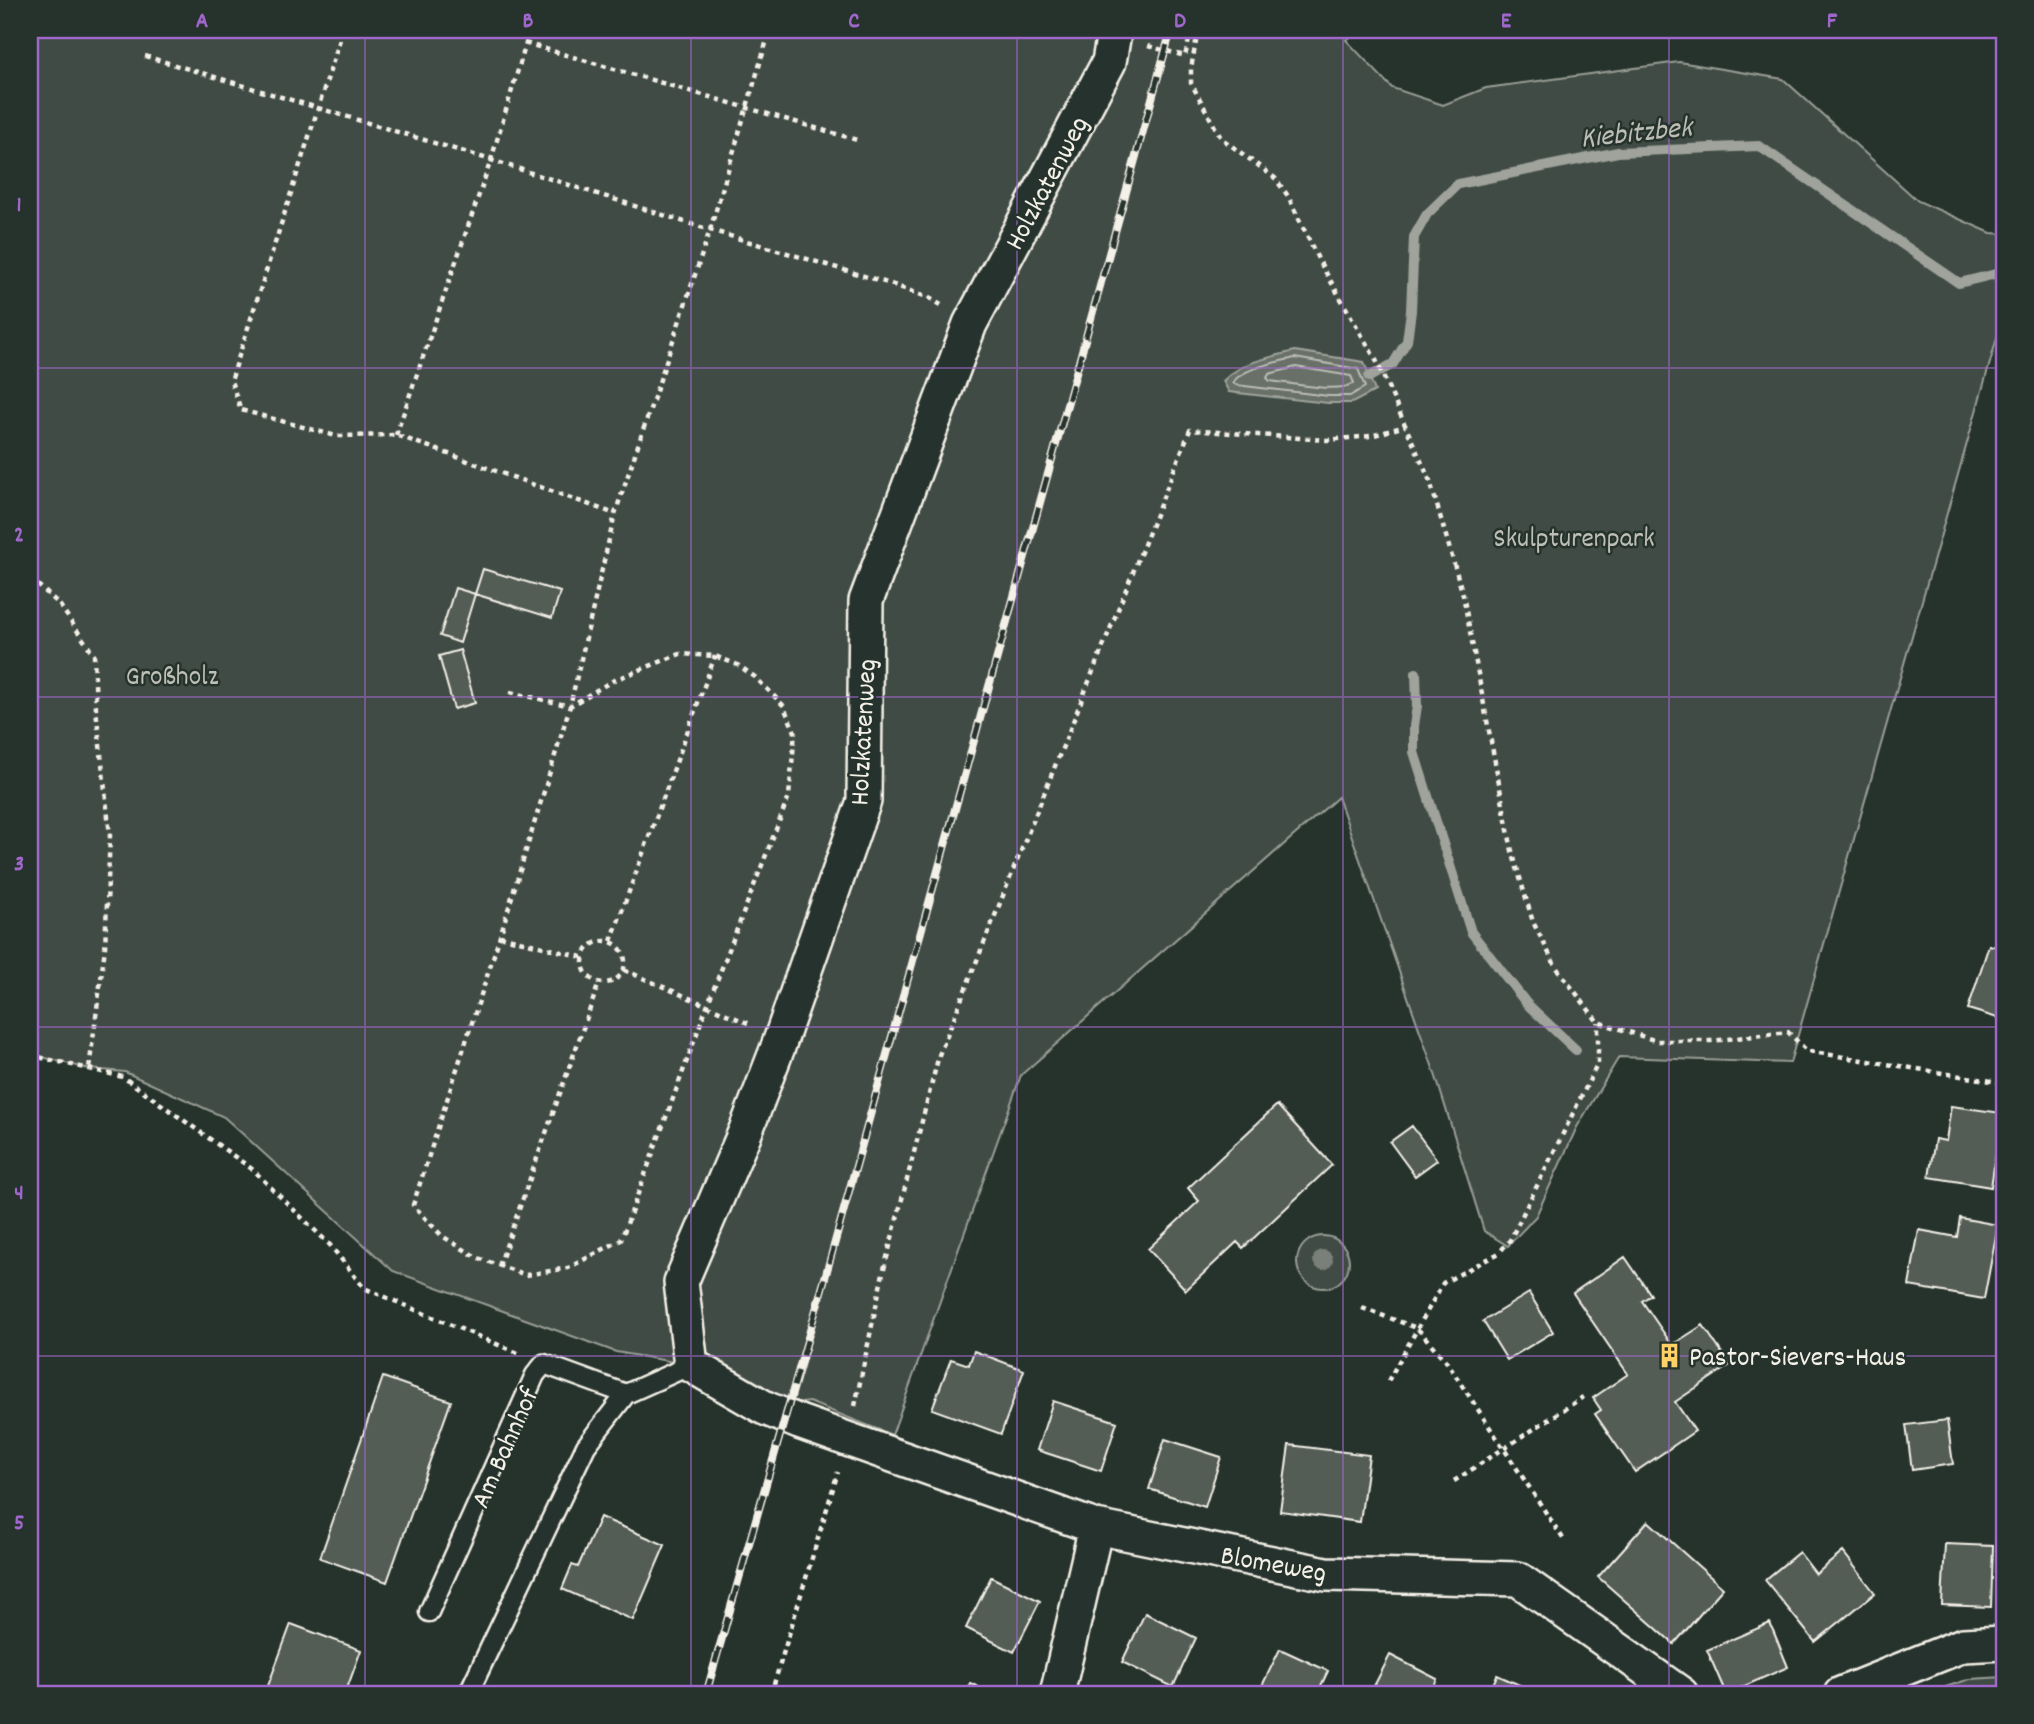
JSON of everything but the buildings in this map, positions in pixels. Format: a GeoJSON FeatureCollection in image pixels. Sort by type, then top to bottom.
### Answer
{"type":"FeatureCollection","features":[{"type":"Feature","properties":{"kind":"street","name":"Holzkatenweg"},"geometry":{"type":"LineString","coordinates":[[691,1365],[681,1282],[778,1047],[864,801],[866,601],[971,324],[1109,62],[1113,39],[1110,30]]}},
{"type":"Feature","properties":{"kind":"street"},"geometry":{"type":"LineString","coordinates":[[691,1365],[765,1408],[848,1439]]}},
{"type":"Feature","properties":{"kind":"street","name":"Blomeweg"},"geometry":{"type":"LineString","coordinates":[[848,1439],[1096,1527],[1326,1574],[1518,1579],[1681,1694]]}},
{"type":"Feature","properties":{"kind":"street"},"geometry":{"type":"LineString","coordinates":[[1057,1694],[1096,1527]]}},
{"type":"Feature","properties":{"kind":"street"},"geometry":{"type":"LineString","coordinates":[[1841,1694],[1963,1645],[2004,1643]]}},
{"type":"Feature","properties":{"kind":"lane","name":"Am Bahnhof"},"geometry":{"type":"LineString","coordinates":[[429,1612],[535,1375],[544,1364],[626,1394]]}},
{"type":"Feature","properties":{"kind":"lane"},"geometry":{"type":"LineString","coordinates":[[468,1694],[586,1446],[626,1394],[691,1365]]}},
{"type":"Feature","properties":{"kind":"path"},"geometry":{"type":"LineString","coordinates":[[343,30],[231,381],[241,411],[336,436],[396,435],[615,514]]}},
{"type":"Feature","properties":{"kind":"path"},"geometry":{"type":"LineString","coordinates":[[396,435],[491,160],[530,30]]}},
{"type":"Feature","properties":{"kind":"path"},"geometry":{"type":"LineString","coordinates":[[510,692],[570,706],[612,681],[680,654],[715,656],[738,664],[755,677],[783,705],[795,732],[789,796],[707,1006],[621,1240],[568,1268],[527,1275],[478,1258],[442,1236],[413,1205],[500,936],[570,706],[615,514],[710,230],[770,30]]}},
{"type":"Feature","properties":{"kind":"path"},"geometry":{"type":"LineString","coordinates":[[1147,38],[1146,46],[1185,56],[1189,40],[1196,42],[1191,83],[1214,127],[1221,138],[1275,178],[1288,197],[1318,260],[1376,360],[1430,481],[1463,595],[1513,851],[1533,922],[1556,967],[1598,1022],[1657,1041],[1711,1041],[1788,1032],[1807,1051],[2004,1083]]}},
{"type":"Feature","properties":{"kind":"path"},"geometry":{"type":"LineString","coordinates":[[525,43],[856,140]]}},
{"type":"Feature","properties":{"kind":"path"},"geometry":{"type":"LineString","coordinates":[[145,56],[891,284],[930,298],[971,324]]}},
{"type":"Feature","properties":{"kind":"path"},"geometry":{"type":"LineString","coordinates":[[771,1694],[848,1439],[883,1273],[939,1055],[1190,430],[1327,440],[1371,436],[1405,426]]}},
{"type":"Feature","properties":{"kind":"path"},"geometry":{"type":"LineString","coordinates":[[30,578],[59,604],[94,655],[96,709],[110,835],[105,948],[89,1069]]}},
{"type":"Feature","properties":{"kind":"path"},"geometry":{"type":"LineString","coordinates":[[611,941],[715,656]]}},
{"type":"Feature","properties":{"kind":"path"},"geometry":{"type":"LineString","coordinates":[[500,936],[582,957]]}},
{"type":"Feature","properties":{"kind":"path"},"geometry":{"type":"LineString","coordinates":[[611,941],[624,952],[624,970],[614,981],[599,983],[585,974],[582,957],[593,942],[611,941]]}},
{"type":"Feature","properties":{"kind":"path"},"geometry":{"type":"LineString","coordinates":[[624,970],[748,1023],[778,1047]]}},
{"type":"Feature","properties":{"kind":"path"},"geometry":{"type":"LineString","coordinates":[[499,1266],[599,983]]}},
{"type":"Feature","properties":{"kind":"path"},"geometry":{"type":"LineString","coordinates":[[1388,1381],[1443,1283],[1499,1253],[1510,1240],[1598,1063],[1598,1022]]}},
{"type":"Feature","properties":{"kind":"path"},"geometry":{"type":"LineString","coordinates":[[30,1055],[123,1077],[252,1169],[330,1245],[364,1288],[544,1364]]}},
{"type":"Feature","properties":{"kind":"path"},"geometry":{"type":"LineString","coordinates":[[1362,1308],[1418,1328],[1446,1361],[1564,1540]]}},
{"type":"Feature","properties":{"kind":"path"},"geometry":{"type":"LineString","coordinates":[[1454,1481],[1583,1397]]}},
{"type":"Feature","properties":{"kind":"green space"},"geometry":{"type":"Polygon","coordinates":[[[30,30],[1360,30],[1346,40],[1392,88],[1443,105],[1486,88],[1679,62],[1783,79],[1918,201],[1991,233],[2004,234],[2004,331],[1999,331],[1790,1063],[1619,1057],[1577,1127],[1536,1216],[1508,1246],[1484,1231],[1436,1077],[1338,797],[1021,1075],[892,1435],[809,1402],[765,1408],[691,1365],[616,1352],[393,1271],[224,1117],[125,1072],[89,1069],[30,1054],[30,30]]]}},
{"type":"Feature","properties":{"kind":"green space"},"geometry":{"type":"Polygon","coordinates":[[[1323,1236],[1333,1238],[1341,1244],[1347,1252],[1347,1272],[1341,1280],[1333,1286],[1323,1288],[1313,1286],[1305,1280],[1299,1272],[1297,1262],[1299,1252],[1305,1244],[1313,1238],[1323,1236]]]}},
{"type":"Feature","properties":{"kind":"green space"},"geometry":{"type":"Polygon","coordinates":[[[2004,1677],[2004,1694],[1924,1694],[1970,1679],[2004,1677]]]}},
{"type":"Feature","properties":{"kind":"water"},"geometry":{"type":"Polygon","coordinates":[[[1295,351],[1364,362],[1375,391],[1352,403],[1328,403],[1229,392],[1223,381],[1247,365],[1295,351]]]}},
{"type":"Feature","properties":{"kind":"waterway","name":"Kiebitzbek"},"geometry":{"type":"LineString","coordinates":[[1369,377],[1393,364],[1407,341],[1414,237],[1427,214],[1458,184],[1618,152],[1759,146],[1959,283],[2004,272]]}},
{"type":"Feature","properties":{"kind":"waterway"},"geometry":{"type":"LineString","coordinates":[[1416,673],[1414,752],[1471,932],[1527,1004],[1576,1050]]}},
{"type":"Feature","properties":{"kind":"railway"},"geometry":{"type":"LineString","coordinates":[[706,1694],[823,1285],[1171,30]]}},
{"type":"Feature","properties":{"kind":"place","name":"Pastor-Sievers-Haus"},"geometry":{"type":"Point","coordinates":[1669,1355]}},
{"type":"Feature","properties":{"kind":"park label","name":"Skulpturenpark"},"geometry":{"type":"Point","coordinates":[1574,536]}},
{"type":"Feature","properties":{"kind":"park label","name":"Großholz"},"geometry":{"type":"Point","coordinates":[172,674]}}]}
